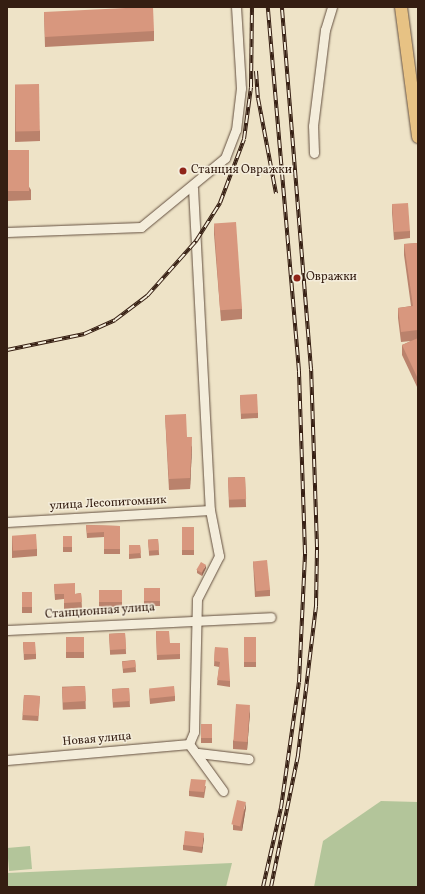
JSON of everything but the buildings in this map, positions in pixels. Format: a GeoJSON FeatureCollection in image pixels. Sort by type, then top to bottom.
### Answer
{"type":"FeatureCollection","features":[{"type":"Feature","properties":{"kind":"main road"},"geometry":{"type":"LineString","coordinates":[[401,7],[418,137]]}},
{"type":"Feature","properties":{"kind":"street"},"geometry":{"type":"LineString","coordinates":[[7,232],[141,227],[192,188],[225,158],[236,130],[241,63],[236,7]]}},
{"type":"Feature","properties":{"kind":"street"},"geometry":{"type":"LineString","coordinates":[[314,153],[313,126],[326,30],[332,7]]}},
{"type":"Feature","properties":{"kind":"street"},"geometry":{"type":"LineString","coordinates":[[192,188],[210,510],[218,556],[197,599],[194,732],[188,744],[198,753],[223,791]]}},
{"type":"Feature","properties":{"kind":"street","name":"улица Лесопитомник"},"geometry":{"type":"LineString","coordinates":[[7,522],[210,510]]}},
{"type":"Feature","properties":{"kind":"street","name":"Станционная улица"},"geometry":{"type":"LineString","coordinates":[[7,630],[196,618],[271,617]]}},
{"type":"Feature","properties":{"kind":"street","name":"Новая улица"},"geometry":{"type":"LineString","coordinates":[[7,760],[188,744]]}},
{"type":"Feature","properties":{"kind":"street"},"geometry":{"type":"LineString","coordinates":[[198,753],[249,759]]}},
{"type":"Feature","properties":{"kind":"green space"},"geometry":{"type":"Polygon","coordinates":[[[381,801],[418,802],[418,887],[314,887],[323,841],[381,801]]]}},
{"type":"Feature","properties":{"kind":"green space"},"geometry":{"type":"Polygon","coordinates":[[[30,846],[32,869],[9,871],[7,848],[30,846]]]}},
{"type":"Feature","properties":{"kind":"green space"},"geometry":{"type":"Polygon","coordinates":[[[232,863],[226,887],[7,887],[7,873],[232,863]]]}},
{"type":"Feature","properties":{"kind":"railway"},"geometry":{"type":"LineString","coordinates":[[7,350],[84,334],[115,320],[147,296],[196,241],[220,203],[244,139],[251,87],[252,7]]}},
{"type":"Feature","properties":{"kind":"railway"},"geometry":{"type":"LineString","coordinates":[[263,887],[281,808],[299,682],[305,553],[299,371],[268,7]]}},
{"type":"Feature","properties":{"kind":"railway"},"geometry":{"type":"LineString","coordinates":[[271,887],[298,755],[316,606],[317,547],[311,369],[282,7]]}},
{"type":"Feature","properties":{"kind":"railway"},"geometry":{"type":"LineString","coordinates":[[256,71],[258,98],[276,193]]}},
{"type":"Feature","properties":{"kind":"place","name":"Станция Овражки"},"geometry":{"type":"Point","coordinates":[183,171]}},
{"type":"Feature","properties":{"kind":"place","name":"Овражки"},"geometry":{"type":"Point","coordinates":[297,278]}}]}
